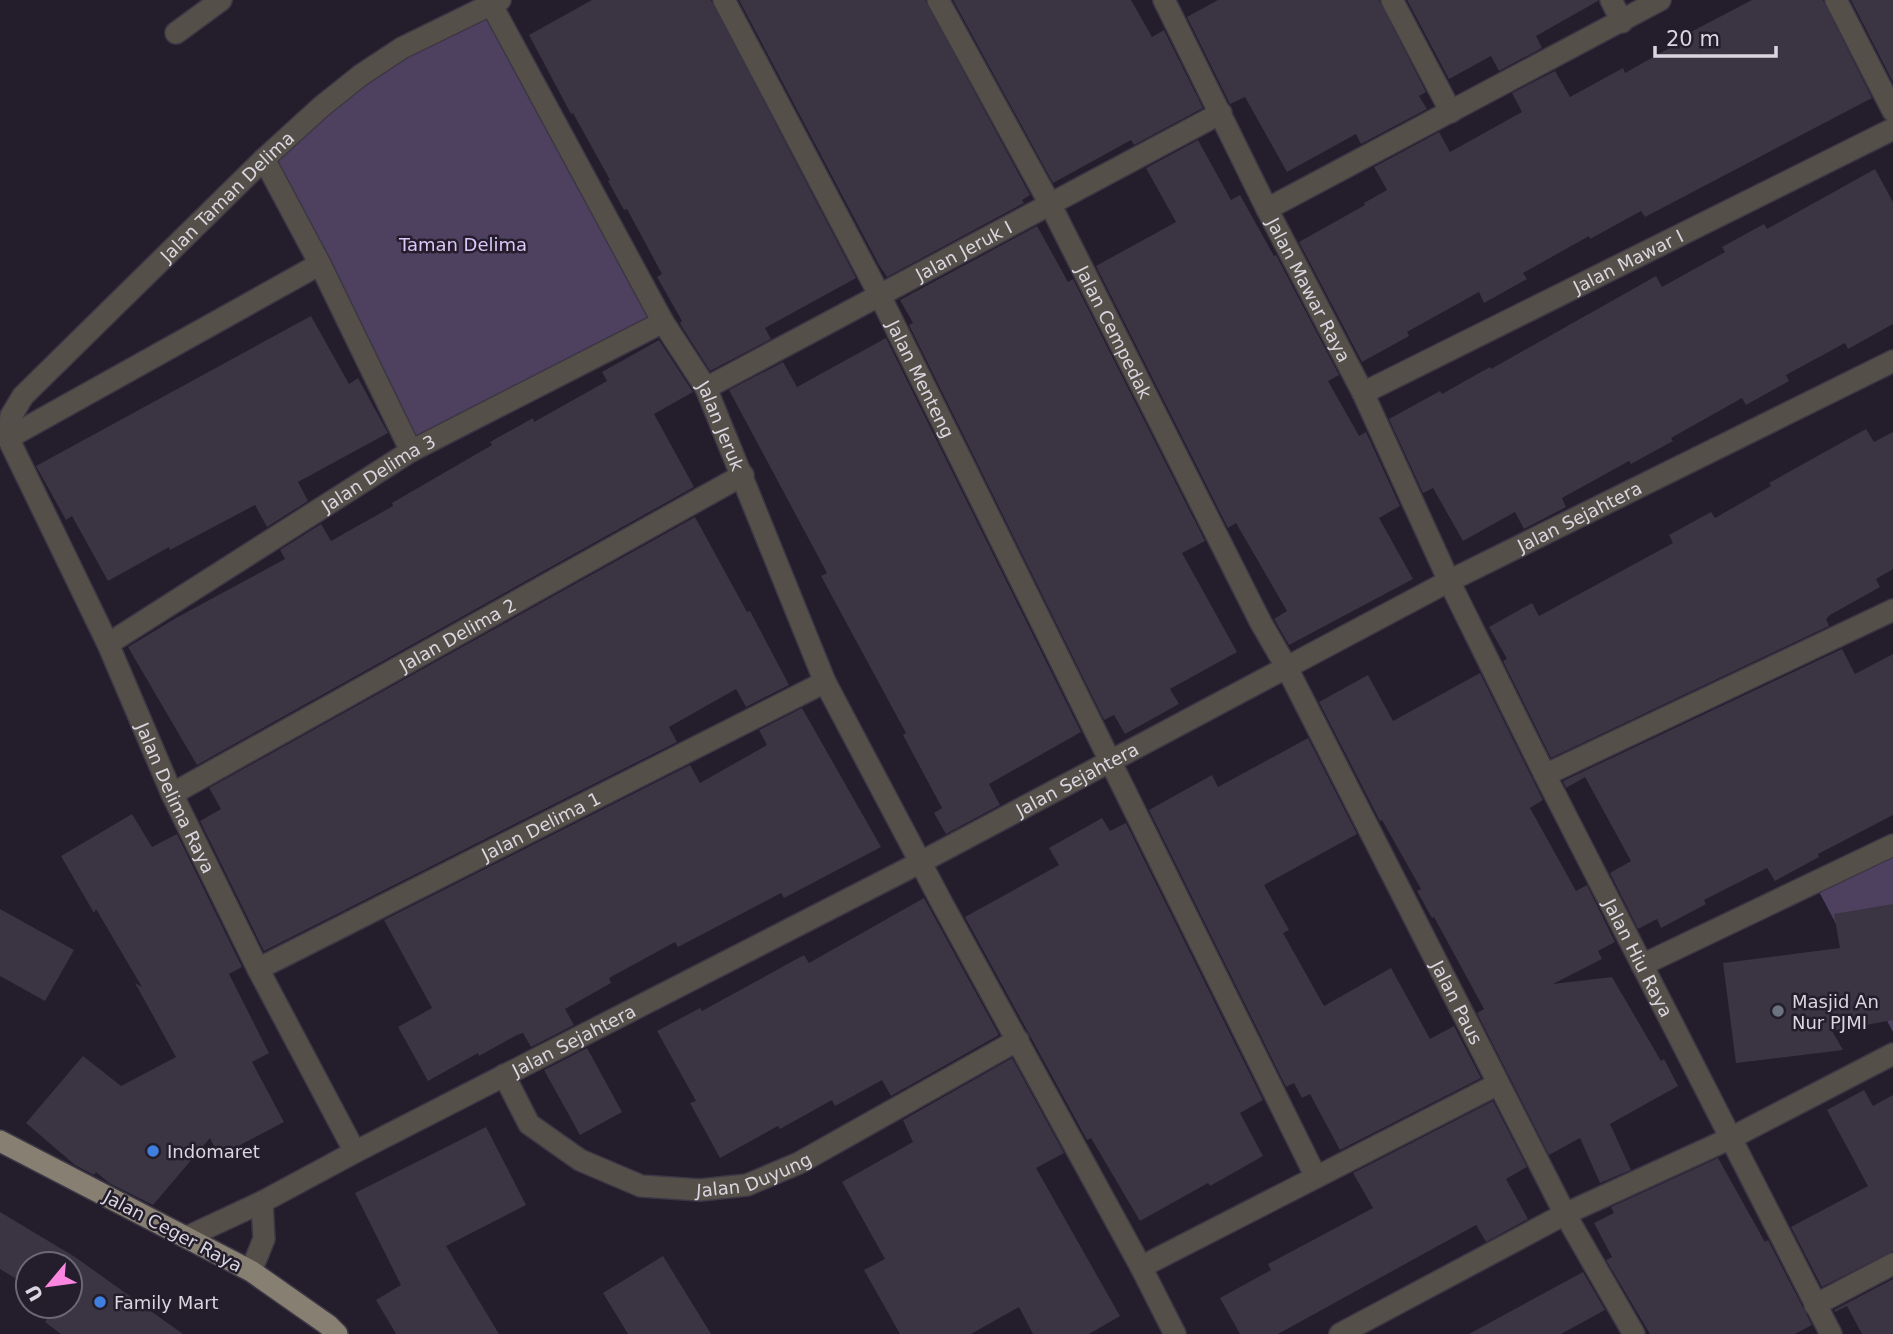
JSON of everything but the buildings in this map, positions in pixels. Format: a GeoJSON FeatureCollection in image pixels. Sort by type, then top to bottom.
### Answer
{"type":"FeatureCollection","features":[{"type":"Feature","properties":{"kind":"main road","name":"Jalan Ceger Raya"},"geometry":{"type":"LineString","coordinates":[[0,1141],[250,1271],[329,1331]]}},
{"type":"Feature","properties":{"kind":"street"},"geometry":{"type":"LineString","coordinates":[[176,33],[221,0]]}},
{"type":"Feature","properties":{"kind":"street","name":"Jalan Menteng"},"geometry":{"type":"LineString","coordinates":[[724,0],[880,296],[1316,1177]]}},
{"type":"Feature","properties":{"kind":"street","name":"Jalan Cempedak"},"geometry":{"type":"LineString","coordinates":[[938,0],[1050,204],[1255,611],[1287,668]]}},
{"type":"Feature","properties":{"kind":"street","name":"Jalan Mawar Raya"},"geometry":{"type":"LineString","coordinates":[[1164,0],[1267,209],[1363,393],[1449,581]]}},
{"type":"Feature","properties":{"kind":"street"},"geometry":{"type":"LineString","coordinates":[[1392,0],[1451,112]]}},
{"type":"Feature","properties":{"kind":"street"},"geometry":{"type":"LineString","coordinates":[[1611,0],[1622,22]]}},
{"type":"Feature","properties":{"kind":"street"},"geometry":{"type":"LineString","coordinates":[[1267,209],[1660,0]]}},
{"type":"Feature","properties":{"kind":"street"},"geometry":{"type":"LineString","coordinates":[[1836,0],[1893,111]]}},
{"type":"Feature","properties":{"kind":"street","name":"Jalan Taman Delima"},"geometry":{"type":"LineString","coordinates":[[8,438],[12,416],[23,396],[264,159],[321,107],[361,75],[402,48],[495,2]]}},
{"type":"Feature","properties":{"kind":"street","name":"Jalan Jeruk"},"geometry":{"type":"LineString","coordinates":[[495,2],[663,322],[706,388],[825,682],[1175,1334]]}},
{"type":"Feature","properties":{"kind":"street","name":"Jalan Jeruk I"},"geometry":{"type":"LineString","coordinates":[[706,388],[1221,113]]}},
{"type":"Feature","properties":{"kind":"street","name":"Jalan Mawar I"},"geometry":{"type":"LineString","coordinates":[[1363,393],[1893,129]]}},
{"type":"Feature","properties":{"kind":"street"},"geometry":{"type":"LineString","coordinates":[[264,159],[320,264],[411,451]]}},
{"type":"Feature","properties":{"kind":"street"},"geometry":{"type":"LineString","coordinates":[[8,438],[320,264]]}},
{"type":"Feature","properties":{"kind":"street","name":"Jalan Delima 3"},"geometry":{"type":"LineString","coordinates":[[108,644],[411,451],[663,322]]}},
{"type":"Feature","properties":{"kind":"street","name":"Jalan Sejahtera"},"geometry":{"type":"LineString","coordinates":[[187,1237],[261,1202],[921,862],[1449,581],[1893,361]]}},
{"type":"Feature","properties":{"kind":"street","name":"Jalan Delima Raya"},"geometry":{"type":"LineString","coordinates":[[8,438],[108,644],[172,794],[258,969],[355,1152]]}},
{"type":"Feature","properties":{"kind":"street","name":"Jalan Delima 2"},"geometry":{"type":"LineString","coordinates":[[172,794],[743,475]]}},
{"type":"Feature","properties":{"kind":"street","name":"Jalan Hiu Raya"},"geometry":{"type":"LineString","coordinates":[[1449,581],[1830,1334]]}},
{"type":"Feature","properties":{"kind":"street"},"geometry":{"type":"LineString","coordinates":[[1545,775],[1893,610]]}},
{"type":"Feature","properties":{"kind":"street","name":"Jalan Paus"},"geometry":{"type":"LineString","coordinates":[[1287,668],[1565,1214],[1634,1334]]}},
{"type":"Feature","properties":{"kind":"street","name":"Jalan Delima 1"},"geometry":{"type":"LineString","coordinates":[[258,969],[825,682]]}},
{"type":"Feature","properties":{"kind":"street"},"geometry":{"type":"LineString","coordinates":[[1642,965],[1893,845]]}},
{"type":"Feature","properties":{"kind":"street","name":"Jalan Duyung"},"geometry":{"type":"LineString","coordinates":[[504,1075],[528,1124],[580,1160],[641,1186],[700,1190],[747,1185],[799,1163],[1018,1040]]}},
{"type":"Feature","properties":{"kind":"street"},"geometry":{"type":"LineString","coordinates":[[1340,1334],[1565,1214],[1731,1138],[1893,1054]]}},
{"type":"Feature","properties":{"kind":"street"},"geometry":{"type":"LineString","coordinates":[[1141,1267],[1498,1084]]}},
{"type":"Feature","properties":{"kind":"street"},"geometry":{"type":"LineString","coordinates":[[250,1271],[264,1240],[261,1202]]}},
{"type":"Feature","properties":{"kind":"street"},"geometry":{"type":"LineString","coordinates":[[1815,1305],[1893,1264]]}},
{"type":"Feature","properties":{"kind":"green space","name":"Taman Delima"},"geometry":{"type":"Polygon","coordinates":[[[491,4],[663,322],[411,451],[264,159],[321,107],[491,4]]]}},
{"type":"Feature","properties":{"kind":"green space"},"geometry":{"type":"Polygon","coordinates":[[[1893,845],[1893,1032],[1815,884],[1893,845]]]}},
{"type":"Feature","properties":{"kind":"place","name":"Masjid An Nur PJMI"},"geometry":{"type":"Point","coordinates":[1778,1011]}},
{"type":"Feature","properties":{"kind":"place","name":"Indomaret"},"geometry":{"type":"Point","coordinates":[153,1151]}},
{"type":"Feature","properties":{"kind":"place","name":"Family Mart"},"geometry":{"type":"Point","coordinates":[100,1302]}}]}
